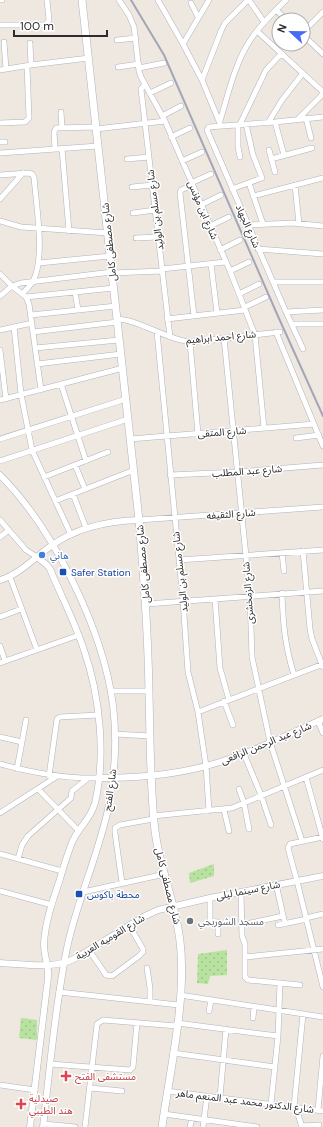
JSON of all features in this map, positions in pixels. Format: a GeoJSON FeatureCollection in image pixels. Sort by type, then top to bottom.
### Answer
{"type":"FeatureCollection","features":[{"type":"Feature","properties":{"kind":"main road","name":"شارع مصطفى كامل"},"geometry":{"type":"LineString","coordinates":[[82,0],[139,520],[146,604],[153,818],[165,874],[174,906],[180,943],[180,996],[162,1127]]}},
{"type":"Feature","properties":{"kind":"street"},"geometry":{"type":"LineString","coordinates":[[0,25],[45,25],[48,20],[47,0]]}},
{"type":"Feature","properties":{"kind":"street","name":"شارع ابن مؤنس"},"geometry":{"type":"LineString","coordinates":[[119,0],[129,15],[136,38],[141,77],[172,137],[256,334],[264,428]]}},
{"type":"Feature","properties":{"kind":"street"},"geometry":{"type":"LineString","coordinates":[[158,0],[202,80],[221,124]]}},
{"type":"Feature","properties":{"kind":"street"},"geometry":{"type":"LineString","coordinates":[[183,44],[209,0]]}},
{"type":"Feature","properties":{"kind":"street"},"geometry":{"type":"LineString","coordinates":[[202,80],[225,23],[248,0],[264,22]]}},
{"type":"Feature","properties":{"kind":"street"},"geometry":{"type":"LineString","coordinates":[[221,124],[234,78],[244,51],[264,22],[286,0]]}},
{"type":"Feature","properties":{"kind":"street"},"geometry":{"type":"LineString","coordinates":[[191,3],[198,17]]}},
{"type":"Feature","properties":{"kind":"street"},"geometry":{"type":"LineString","coordinates":[[311,24],[323,12]]}},
{"type":"Feature","properties":{"kind":"street"},"geometry":{"type":"LineString","coordinates":[[257,31],[323,93],[298,119]]}},
{"type":"Feature","properties":{"kind":"street"},"geometry":{"type":"LineString","coordinates":[[117,40],[136,38]]}},
{"type":"Feature","properties":{"kind":"street"},"geometry":{"type":"LineString","coordinates":[[4,42],[3,70],[29,65],[89,58]]}},
{"type":"Feature","properties":{"kind":"street"},"geometry":{"type":"LineString","coordinates":[[0,123],[25,122],[29,118],[30,43]]}},
{"type":"Feature","properties":{"kind":"street"},"geometry":{"type":"LineString","coordinates":[[311,43],[323,54]]}},
{"type":"Feature","properties":{"kind":"street"},"geometry":{"type":"LineString","coordinates":[[240,157],[238,147],[241,124],[266,70],[281,54]]}},
{"type":"Feature","properties":{"kind":"street"},"geometry":{"type":"LineString","coordinates":[[118,67],[164,63]]}},
{"type":"Feature","properties":{"kind":"street"},"geometry":{"type":"LineString","coordinates":[[268,123],[282,100],[303,73]]}},
{"type":"Feature","properties":{"kind":"street"},"geometry":{"type":"LineString","coordinates":[[150,93],[172,83]]}},
{"type":"Feature","properties":{"kind":"street","name":"شارع مسلم بن الوليد"},"geometry":{"type":"LineString","coordinates":[[145,84],[141,89],[170,337]]}},
{"type":"Feature","properties":{"kind":"street"},"geometry":{"type":"LineString","coordinates":[[162,116],[181,106]]}},
{"type":"Feature","properties":{"kind":"street"},"geometry":{"type":"LineString","coordinates":[[61,112],[62,128]]}},
{"type":"Feature","properties":{"kind":"street"},"geometry":{"type":"LineString","coordinates":[[221,124],[268,123],[323,117]]}},
{"type":"Feature","properties":{"kind":"street"},"geometry":{"type":"LineString","coordinates":[[306,118],[311,138]]}},
{"type":"Feature","properties":{"kind":"street"},"geometry":{"type":"LineString","coordinates":[[55,149],[54,131],[56,128],[96,128],[165,122]]}},
{"type":"Feature","properties":{"kind":"street"},"geometry":{"type":"LineString","coordinates":[[275,122],[284,156]]}},
{"type":"Feature","properties":{"kind":"street","name":"شارع الجهاد"},"geometry":{"type":"LineString","coordinates":[[221,124],[209,127],[207,133],[258,250],[304,349]]}},
{"type":"Feature","properties":{"kind":"street"},"geometry":{"type":"LineString","coordinates":[[232,189],[262,178],[241,124]]}},
{"type":"Feature","properties":{"kind":"street"},"geometry":{"type":"LineString","coordinates":[[172,137],[190,128]]}},
{"type":"Feature","properties":{"kind":"street"},"geometry":{"type":"LineString","coordinates":[[0,153],[98,146]]}},
{"type":"Feature","properties":{"kind":"street"},"geometry":{"type":"LineString","coordinates":[[62,148],[69,231]]}},
{"type":"Feature","properties":{"kind":"street"},"geometry":{"type":"LineString","coordinates":[[271,159],[312,148]]}},
{"type":"Feature","properties":{"kind":"street"},"geometry":{"type":"LineString","coordinates":[[269,150],[275,172]]}},
{"type":"Feature","properties":{"kind":"street"},"geometry":{"type":"LineString","coordinates":[[182,161],[202,152]]}},
{"type":"Feature","properties":{"kind":"street"},"geometry":{"type":"LineString","coordinates":[[127,159],[149,157]]}},
{"type":"Feature","properties":{"kind":"street"},"geometry":{"type":"LineString","coordinates":[[0,199],[23,173]]}},
{"type":"Feature","properties":{"kind":"street"},"geometry":{"type":"LineString","coordinates":[[0,175],[30,173],[34,177],[39,263],[34,281],[24,296]]}},
{"type":"Feature","properties":{"kind":"street"},"geometry":{"type":"LineString","coordinates":[[194,316],[187,266],[180,193],[181,190],[211,174]]}},
{"type":"Feature","properties":{"kind":"street"},"geometry":{"type":"LineString","coordinates":[[253,196],[323,178]]}},
{"type":"Feature","properties":{"kind":"street"},"geometry":{"type":"LineString","coordinates":[[249,183],[263,224]]}},
{"type":"Feature","properties":{"kind":"street"},"geometry":{"type":"LineString","coordinates":[[132,187],[152,185]]}},
{"type":"Feature","properties":{"kind":"street"},"geometry":{"type":"LineString","coordinates":[[295,185],[299,224]]}},
{"type":"Feature","properties":{"kind":"street"},"geometry":{"type":"LineString","coordinates":[[201,205],[220,195]]}},
{"type":"Feature","properties":{"kind":"street"},"geometry":{"type":"LineString","coordinates":[[133,213],[155,210]]}},
{"type":"Feature","properties":{"kind":"street"},"geometry":{"type":"LineString","coordinates":[[210,226],[229,217]]}},
{"type":"Feature","properties":{"kind":"street"},"geometry":{"type":"LineString","coordinates":[[0,222],[21,227],[108,234]]}},
{"type":"Feature","properties":{"kind":"street"},"geometry":{"type":"LineString","coordinates":[[247,225],[299,224],[323,226]]}},
{"type":"Feature","properties":{"kind":"street"},"geometry":{"type":"LineString","coordinates":[[136,238],[158,237]]}},
{"type":"Feature","properties":{"kind":"street"},"geometry":{"type":"LineString","coordinates":[[220,250],[240,240]]}},
{"type":"Feature","properties":{"kind":"street"},"geometry":{"type":"LineString","coordinates":[[258,250],[323,254]]}},
{"type":"Feature","properties":{"kind":"street"},"geometry":{"type":"LineString","coordinates":[[39,263],[110,256]]}},
{"type":"Feature","properties":{"kind":"street"},"geometry":{"type":"LineString","coordinates":[[0,296],[12,286],[34,281],[112,273],[162,270],[225,262]]}},
{"type":"Feature","properties":{"kind":"street"},"geometry":{"type":"LineString","coordinates":[[230,271],[249,262]]}},
{"type":"Feature","properties":{"kind":"street"},"geometry":{"type":"LineString","coordinates":[[211,264],[218,313]]}},
{"type":"Feature","properties":{"kind":"street"},"geometry":{"type":"LineString","coordinates":[[0,274],[24,296],[29,304],[41,390]]}},
{"type":"Feature","properties":{"kind":"street"},"geometry":{"type":"LineString","coordinates":[[273,282],[323,282]]}},
{"type":"Feature","properties":{"kind":"street"},"geometry":{"type":"LineString","coordinates":[[239,294],[259,284]]}},
{"type":"Feature","properties":{"kind":"street"},"geometry":{"type":"LineString","coordinates":[[24,296],[114,288]]}},
{"type":"Feature","properties":{"kind":"street"},"geometry":{"type":"LineString","coordinates":[[75,292],[78,310]]}},
{"type":"Feature","properties":{"kind":"street"},"geometry":{"type":"LineString","coordinates":[[167,319],[245,308],[266,297]]}},
{"type":"Feature","properties":{"kind":"street"},"geometry":{"type":"LineString","coordinates":[[31,315],[116,306]]}},
{"type":"Feature","properties":{"kind":"street"},"geometry":{"type":"LineString","coordinates":[[286,312],[323,310]]}},
{"type":"Feature","properties":{"kind":"street","name":"شارع احمد ابراهيم"},"geometry":{"type":"LineString","coordinates":[[33,332],[117,321],[129,321],[170,337],[190,342],[278,332],[314,424]]}},
{"type":"Feature","properties":{"kind":"street"},"geometry":{"type":"LineString","coordinates":[[0,330],[32,323]]}},
{"type":"Feature","properties":{"kind":"street"},"geometry":{"type":"LineString","coordinates":[[292,324],[323,324]]}},
{"type":"Feature","properties":{"kind":"street"},"geometry":{"type":"LineString","coordinates":[[14,327],[21,394],[32,450],[70,535]]}},
{"type":"Feature","properties":{"kind":"street","name":"شارع مسلم بن الوليد"},"geometry":{"type":"LineString","coordinates":[[157,332],[183,600],[188,672],[198,712],[206,766],[209,811]]}},
{"type":"Feature","properties":{"kind":"street","name":"شارع الزمخشرى"},"geometry":{"type":"LineString","coordinates":[[224,338],[250,596],[252,657],[270,742],[302,841]]}},
{"type":"Feature","properties":{"kind":"street"},"geometry":{"type":"LineString","coordinates":[[35,348],[119,340]]}},
{"type":"Feature","properties":{"kind":"street"},"geometry":{"type":"LineString","coordinates":[[190,342],[198,434]]}},
{"type":"Feature","properties":{"kind":"street"},"geometry":{"type":"LineString","coordinates":[[0,350],[3,399],[123,368]]}},
{"type":"Feature","properties":{"kind":"street"},"geometry":{"type":"LineString","coordinates":[[37,364],[121,354]]}},
{"type":"Feature","properties":{"kind":"street"},"geometry":{"type":"LineString","coordinates":[[61,384],[86,461]]}},
{"type":"Feature","properties":{"kind":"street"},"geometry":{"type":"LineString","coordinates":[[0,439],[126,399]]}},
{"type":"Feature","properties":{"kind":"street"},"geometry":{"type":"LineString","coordinates":[[0,461],[128,419]]}},
{"type":"Feature","properties":{"kind":"street"},"geometry":{"type":"LineString","coordinates":[[314,424],[323,446]]}},
{"type":"Feature","properties":{"kind":"street","name":"شارع المتقى"},"geometry":{"type":"LineString","coordinates":[[130,439],[314,424]]}},
{"type":"Feature","properties":{"kind":"street"},"geometry":{"type":"LineString","coordinates":[[296,438],[319,435]]}},
{"type":"Feature","properties":{"kind":"street"},"geometry":{"type":"LineString","coordinates":[[44,477],[108,452]]}},
{"type":"Feature","properties":{"kind":"street"},"geometry":{"type":"LineString","coordinates":[[75,465],[85,490]]}},
{"type":"Feature","properties":{"kind":"street","name":"شارع عبد المطلب"},"geometry":{"type":"LineString","coordinates":[[170,475],[323,466]]}},
{"type":"Feature","properties":{"kind":"street"},"geometry":{"type":"LineString","coordinates":[[55,501],[134,470]]}},
{"type":"Feature","properties":{"kind":"street","name":"شارع الفتح"},"geometry":{"type":"LineString","coordinates":[[0,475],[25,503],[53,545],[73,582],[105,664],[111,691],[115,734],[113,778],[109,805],[67,948],[50,1064],[44,1125]]}},
{"type":"Feature","properties":{"kind":"street"},"geometry":{"type":"LineString","coordinates":[[73,494],[86,528]]}},
{"type":"Feature","properties":{"kind":"street","name":"شارع الثقيفه"},"geometry":{"type":"LineString","coordinates":[[139,520],[323,507]]}},
{"type":"Feature","properties":{"kind":"street"},"geometry":{"type":"LineString","coordinates":[[0,520],[26,550],[37,557]]}},
{"type":"Feature","properties":{"kind":"street"},"geometry":{"type":"LineString","coordinates":[[0,580],[10,577],[53,545],[86,528],[121,521],[139,520]]}},
{"type":"Feature","properties":{"kind":"street"},"geometry":{"type":"LineString","coordinates":[[0,537],[9,530]]}},
{"type":"Feature","properties":{"kind":"street"},"geometry":{"type":"LineString","coordinates":[[179,560],[323,550]]}},
{"type":"Feature","properties":{"kind":"street"},"geometry":{"type":"LineString","coordinates":[[198,712],[226,700],[323,665],[312,639],[303,551]]}},
{"type":"Feature","properties":{"kind":"street"},"geometry":{"type":"LineString","coordinates":[[282,553],[284,571]]}},
{"type":"Feature","properties":{"kind":"street","name":"شارع الفتح"},"geometry":{"type":"LineString","coordinates":[[30,1127],[48,973],[44,953],[44,942],[52,905],[71,844],[88,820],[92,810],[98,778],[100,746],[98,715],[90,671],[79,635],[50,569],[37,557]]}},
{"type":"Feature","properties":{"kind":"street"},"geometry":{"type":"LineString","coordinates":[[10,577],[37,650]]}},
{"type":"Feature","properties":{"kind":"street"},"geometry":{"type":"LineString","coordinates":[[146,604],[183,600],[323,591]]}},
{"type":"Feature","properties":{"kind":"street"},"geometry":{"type":"LineString","coordinates":[[282,593],[286,646],[294,675]]}},
{"type":"Feature","properties":{"kind":"street"},"geometry":{"type":"LineString","coordinates":[[215,598],[220,668],[226,700],[233,725]]}},
{"type":"Feature","properties":{"kind":"street"},"geometry":{"type":"LineString","coordinates":[[0,617],[22,609]]}},
{"type":"Feature","properties":{"kind":"street"},"geometry":{"type":"LineString","coordinates":[[0,646],[3,662],[79,635]]}},
{"type":"Feature","properties":{"kind":"street"},"geometry":{"type":"LineString","coordinates":[[111,691],[149,691]]}},
{"type":"Feature","properties":{"kind":"street"},"geometry":{"type":"LineString","coordinates":[[49,776],[57,719],[60,717],[98,715]]}},
{"type":"Feature","properties":{"kind":"street"},"geometry":{"type":"LineString","coordinates":[[17,769],[26,720]]}},
{"type":"Feature","properties":{"kind":"street"},"geometry":{"type":"LineString","coordinates":[[320,720],[323,733]]}},
{"type":"Feature","properties":{"kind":"street","name":"شارع عبد الرحمن الرافعى"},"geometry":{"type":"LineString","coordinates":[[98,778],[151,776],[206,766],[244,754],[320,720]]}},
{"type":"Feature","properties":{"kind":"street"},"geometry":{"type":"LineString","coordinates":[[115,734],[150,736]]}},
{"type":"Feature","properties":{"kind":"street"},"geometry":{"type":"LineString","coordinates":[[0,737],[22,742]]}},
{"type":"Feature","properties":{"kind":"street"},"geometry":{"type":"LineString","coordinates":[[244,754],[271,825]]}},
{"type":"Feature","properties":{"kind":"street"},"geometry":{"type":"LineString","coordinates":[[0,764],[56,777],[87,779],[98,778]]}},
{"type":"Feature","properties":{"kind":"street"},"geometry":{"type":"LineString","coordinates":[[122,883],[115,833],[115,828],[120,825],[153,818],[224,810],[323,770]]}},
{"type":"Feature","properties":{"kind":"street"},"geometry":{"type":"LineString","coordinates":[[0,813],[56,777]]}},
{"type":"Feature","properties":{"kind":"street"},"geometry":{"type":"LineString","coordinates":[[306,777],[323,838],[302,841],[290,844],[288,846],[314,951],[321,971],[323,987]]}},
{"type":"Feature","properties":{"kind":"street"},"geometry":{"type":"LineString","coordinates":[[18,859],[25,840],[71,798],[72,791],[87,779]]}},
{"type":"Feature","properties":{"kind":"street"},"geometry":{"type":"LineString","coordinates":[[38,789],[79,831]]}},
{"type":"Feature","properties":{"kind":"street"},"geometry":{"type":"LineString","coordinates":[[238,789],[244,803],[250,829]]}},
{"type":"Feature","properties":{"kind":"street"},"geometry":{"type":"LineString","coordinates":[[224,810],[229,831]]}},
{"type":"Feature","properties":{"kind":"street"},"geometry":{"type":"LineString","coordinates":[[0,854],[62,871]]}},
{"type":"Feature","properties":{"kind":"street"},"geometry":{"type":"LineString","coordinates":[[83,892],[165,874]]}},
{"type":"Feature","properties":{"kind":"street","name":"شارع سينما ليلى"},"geometry":{"type":"LineString","coordinates":[[174,906],[276,884],[323,876]]}},
{"type":"Feature","properties":{"kind":"street"},"geometry":{"type":"LineString","coordinates":[[276,884],[285,924]]}},
{"type":"Feature","properties":{"kind":"street"},"geometry":{"type":"LineString","coordinates":[[0,891],[52,905]]}},
{"type":"Feature","properties":{"kind":"street"},"geometry":{"type":"LineString","coordinates":[[241,892],[242,938],[245,943],[244,977],[248,980],[300,985]]}},
{"type":"Feature","properties":{"kind":"street"},"geometry":{"type":"LineString","coordinates":[[210,898],[210,921],[218,922],[218,934]]}},
{"type":"Feature","properties":{"kind":"street","name":"شارع القوميه العربية"},"geometry":{"type":"LineString","coordinates":[[0,963],[47,965],[65,963],[76,958],[150,913],[174,906]]}},
{"type":"Feature","properties":{"kind":"street"},"geometry":{"type":"LineString","coordinates":[[278,925],[323,914]]}},
{"type":"Feature","properties":{"kind":"street"},"geometry":{"type":"LineString","coordinates":[[241,925],[283,916]]}},
{"type":"Feature","properties":{"kind":"street"},"geometry":{"type":"LineString","coordinates":[[89,950],[106,975],[112,976],[143,952],[143,949],[129,925]]}},
{"type":"Feature","properties":{"kind":"street"},"geometry":{"type":"LineString","coordinates":[[245,957],[323,949]]}},
{"type":"Feature","properties":{"kind":"street"},"geometry":{"type":"LineString","coordinates":[[147,968],[150,988],[150,1002]]}},
{"type":"Feature","properties":{"kind":"street"},"geometry":{"type":"LineString","coordinates":[[271,1104],[280,1011],[280,983]]}},
{"type":"Feature","properties":{"kind":"street"},"geometry":{"type":"LineString","coordinates":[[60,992],[179,1005]]}},
{"type":"Feature","properties":{"kind":"street"},"geometry":{"type":"LineString","coordinates":[[180,996],[323,1017]]}},
{"type":"Feature","properties":{"kind":"street"},"geometry":{"type":"LineString","coordinates":[[209,1010],[210,1000]]}},
{"type":"Feature","properties":{"kind":"street"},"geometry":{"type":"LineString","coordinates":[[253,1018],[254,1007]]}},
{"type":"Feature","properties":{"kind":"street"},"geometry":{"type":"LineString","coordinates":[[303,1014],[295,1107],[301,1126],[319,1125]]}},
{"type":"Feature","properties":{"kind":"street"},"geometry":{"type":"LineString","coordinates":[[85,1127],[96,1028],[99,1022],[103,1020],[177,1024],[278,1036]]}},
{"type":"Feature","properties":{"kind":"street"},"geometry":{"type":"LineString","coordinates":[[50,1064],[127,1071],[132,1070],[134,1067],[138,1023]]}},
{"type":"Feature","properties":{"kind":"street"},"geometry":{"type":"LineString","coordinates":[[220,1097],[226,1029]]}},
{"type":"Feature","properties":{"kind":"street"},"geometry":{"type":"LineString","coordinates":[[173,1053],[275,1067]]}},
{"type":"Feature","properties":{"kind":"street"},"geometry":{"type":"LineString","coordinates":[[320,1110],[323,1056]]}},
{"type":"Feature","properties":{"kind":"street"},"geometry":{"type":"LineString","coordinates":[[0,1085],[35,1090]]}},
{"type":"Feature","properties":{"kind":"street"},"geometry":{"type":"LineString","coordinates":[[90,1088],[122,1090]]}},
{"type":"Feature","properties":{"kind":"street","name":"شارع الدكتور محمد عبد المنعم ماهر"},"geometry":{"type":"LineString","coordinates":[[167,1091],[320,1110]]}},
{"type":"Feature","properties":{"kind":"street"},"geometry":{"type":"LineString","coordinates":[[203,1127],[207,1096]]}},
{"type":"Feature","properties":{"kind":"street"},"geometry":{"type":"LineString","coordinates":[[164,1114],[239,1126],[257,1127]]}},
{"type":"Feature","properties":{"kind":"street"},"geometry":{"type":"LineString","coordinates":[[190,1127],[192,1118]]}},
{"type":"Feature","properties":{"kind":"street"},"geometry":{"type":"LineString","coordinates":[[44,1125],[75,1127]]}},
{"type":"Feature","properties":{"kind":"green space"},"geometry":{"type":"Polygon","coordinates":[[[214,864],[214,876],[190,883],[189,873],[214,864]]]}},
{"type":"Feature","properties":{"kind":"green space"},"geometry":{"type":"Polygon","coordinates":[[[227,950],[227,975],[210,976],[208,984],[197,983],[198,954],[227,950]]]}},
{"type":"Feature","properties":{"kind":"green space"},"geometry":{"type":"Polygon","coordinates":[[[21,1018],[37,1020],[37,1040],[19,1038],[21,1018]]]}},
{"type":"Feature","properties":{"kind":"railway"},"geometry":{"type":"LineString","coordinates":[[131,0],[164,55],[323,416]]}},
{"type":"Feature","properties":{"kind":"place","name":"هاني"},"geometry":{"type":"Point","coordinates":[42,555]}},
{"type":"Feature","properties":{"kind":"place","name":"Safer Station"},"geometry":{"type":"Point","coordinates":[63,572]}},
{"type":"Feature","properties":{"kind":"place","name":"محطة باكوس"},"geometry":{"type":"Point","coordinates":[79,894]}},
{"type":"Feature","properties":{"kind":"place","name":"مسجد الشوربجي"},"geometry":{"type":"Point","coordinates":[190,921]}},
{"type":"Feature","properties":{"kind":"place","name":"مستشفى الفتح"},"geometry":{"type":"Point","coordinates":[66,1076]}},
{"type":"Feature","properties":{"kind":"place","name":"صيدلية هند الطيبي"},"geometry":{"type":"Point","coordinates":[21,1104]}}]}
